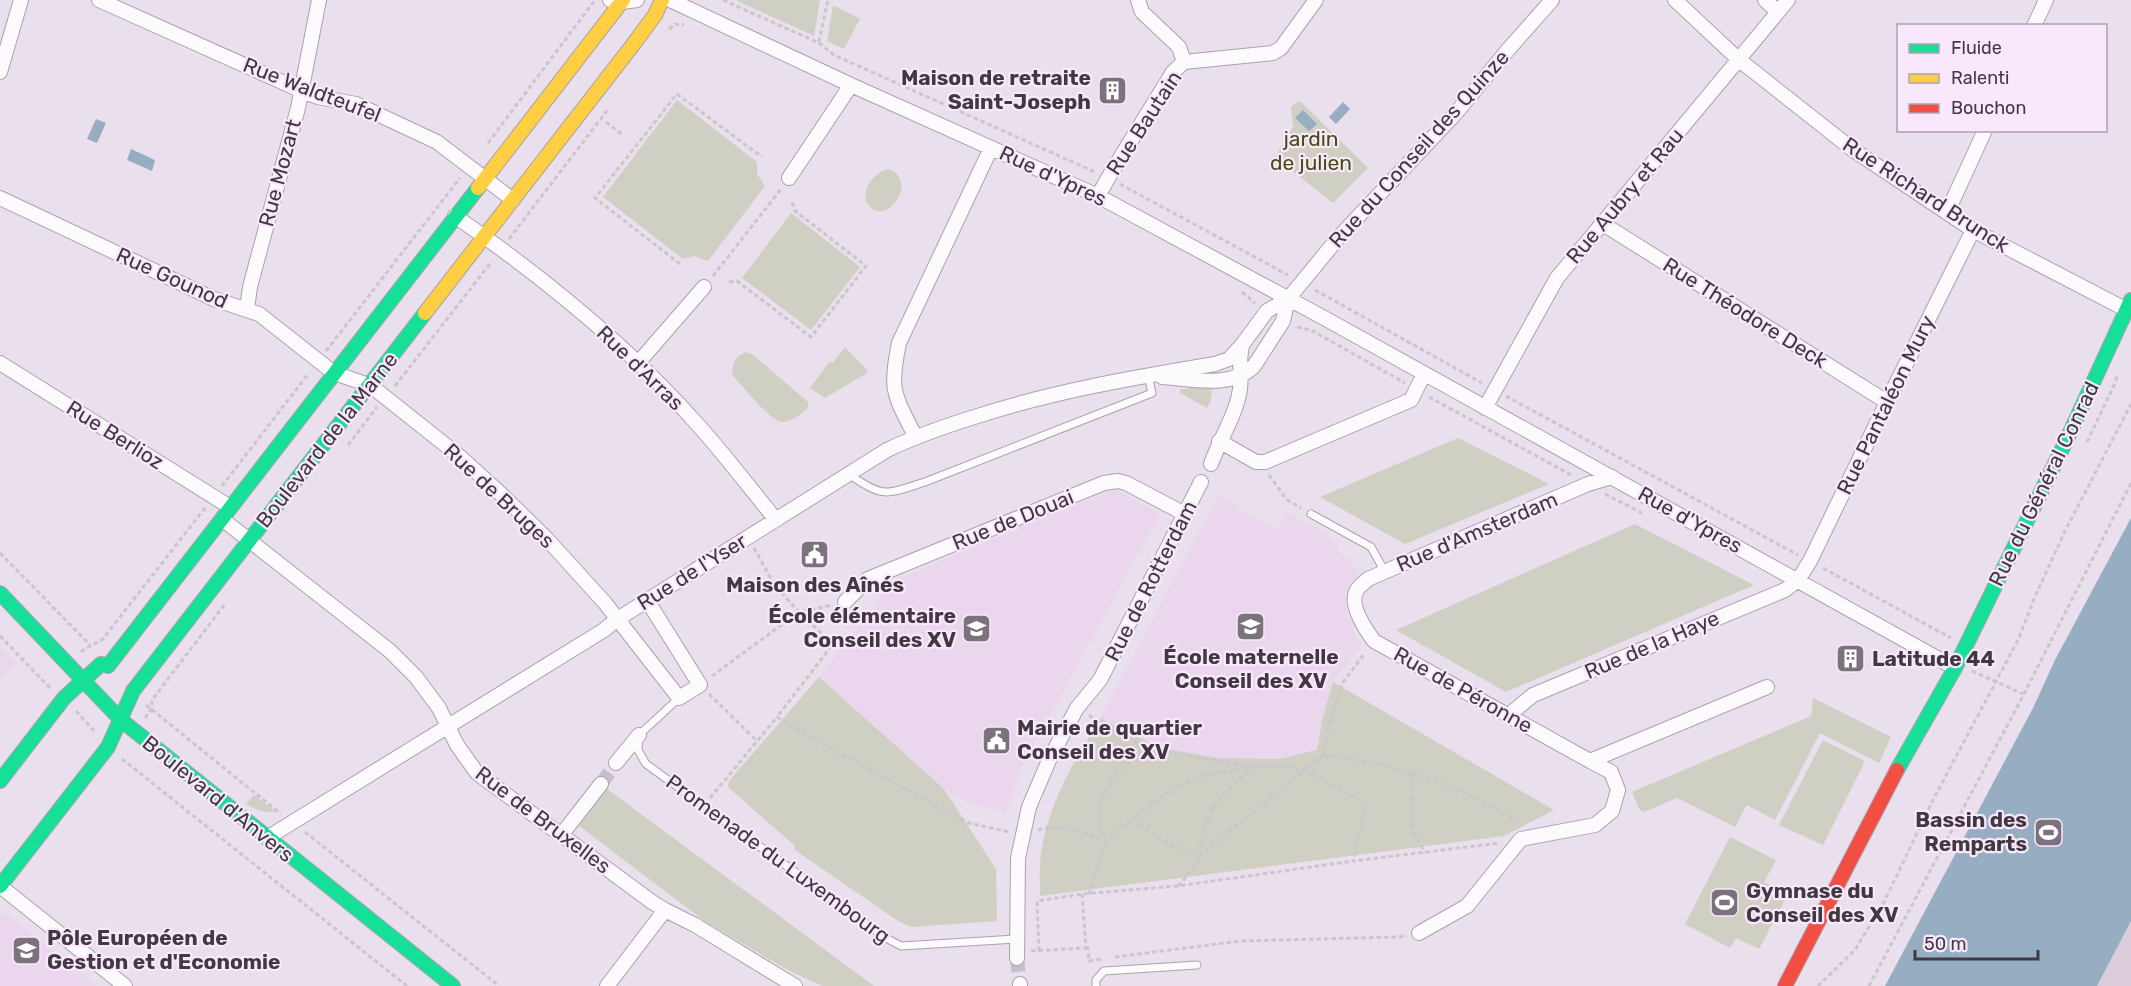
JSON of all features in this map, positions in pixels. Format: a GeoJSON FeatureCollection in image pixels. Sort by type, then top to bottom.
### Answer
{"type":"FeatureCollection","features":[{"type":"Feature","properties":{"kind":"street"},"geometry":{"type":"LineString","coordinates":[[0,72],[21,0]]}},
{"type":"Feature","properties":{"kind":"street","name":"Rue Waldteufel"},"geometry":{"type":"LineString","coordinates":[[99,0],[300,90],[318,97],[356,105],[437,142],[513,200]]}},
{"type":"Feature","properties":{"kind":"street","name":"Rue Mozart"},"geometry":{"type":"LineString","coordinates":[[247,309],[250,287],[298,108],[319,0]]}},
{"type":"Feature","properties":{"kind":"street"},"geometry":{"type":"LineString","coordinates":[[618,1],[637,0]]}},
{"type":"Feature","properties":{"kind":"street","name":"Boulevard de la Marne"},"geometry":{"type":"LineString","coordinates":[[0,886],[112,750],[133,691],[649,23],[662,0]]}},
{"type":"Feature","properties":{"kind":"street","name":"Rue d'Ypres"},"geometry":{"type":"LineString","coordinates":[[670,0],[851,85],[1098,196],[1612,477],[1955,668]]}},
{"type":"Feature","properties":{"kind":"street"},"geometry":{"type":"LineString","coordinates":[[1138,0],[1142,12],[1179,47],[1184,62]]}},
{"type":"Feature","properties":{"kind":"street","name":"Rue Bautain"},"geometry":{"type":"LineString","coordinates":[[1098,196],[1173,72],[1184,62],[1273,53],[1281,48],[1316,0]]}},
{"type":"Feature","properties":{"kind":"street","name":"Rue du Conseil des Quinze"},"geometry":{"type":"LineString","coordinates":[[1288,299],[1339,237],[1456,113],[1552,0]]}},
{"type":"Feature","properties":{"kind":"street","name":"Rue Richard Brunck"},"geometry":{"type":"LineString","coordinates":[[1675,0],[1738,59],[1852,149],[1947,213],[1973,230],[2129,305]]}},
{"type":"Feature","properties":{"kind":"street"},"geometry":{"type":"LineString","coordinates":[[1765,0],[1778,12]]}},
{"type":"Feature","properties":{"kind":"street","name":"Rue Aubry et Rau"},"geometry":{"type":"LineString","coordinates":[[1485,408],[1557,278],[1788,0]]}},
{"type":"Feature","properties":{"kind":"street"},"geometry":{"type":"LineString","coordinates":[[2035,24],[2046,0]]}},
{"type":"Feature","properties":{"kind":"street","name":"Boulevard de la Marne"},"geometry":{"type":"LineString","coordinates":[[0,781],[58,694],[84,680],[101,664],[108,666],[618,1]]}},
{"type":"Feature","properties":{"kind":"street"},"geometry":{"type":"LineString","coordinates":[[789,178],[851,85]]}},
{"type":"Feature","properties":{"kind":"street"},"geometry":{"type":"LineString","coordinates":[[1947,213],[1984,132]]}},
{"type":"Feature","properties":{"kind":"street"},"geometry":{"type":"LineString","coordinates":[[915,436],[896,398],[892,375],[898,343],[991,148]]}},
{"type":"Feature","properties":{"kind":"street","name":"Rue Gounod"},"geometry":{"type":"LineString","coordinates":[[0,198],[214,299],[259,314],[334,373],[369,385]]}},
{"type":"Feature","properties":{"kind":"street","name":"Rue d'Arras"},"geometry":{"type":"LineString","coordinates":[[455,216],[562,295],[638,363],[697,424],[776,520]]}},
{"type":"Feature","properties":{"kind":"street","name":"Rue Théodore Deck"},"geometry":{"type":"LineString","coordinates":[[1604,224],[1887,402]]}},
{"type":"Feature","properties":{"kind":"street","name":"Rue Pantaléon Mury"},"geometry":{"type":"LineString","coordinates":[[1798,580],[1810,561],[1973,230]]}},
{"type":"Feature","properties":{"kind":"street"},"geometry":{"type":"LineString","coordinates":[[638,363],[704,287]]}},
{"type":"Feature","properties":{"kind":"street"},"geometry":{"type":"LineString","coordinates":[[1240,375],[1248,372],[1254,366],[1280,325],[1288,299]]}},
{"type":"Feature","properties":{"kind":"street","name":"Rue de l'Yser"},"geometry":{"type":"LineString","coordinates":[[267,838],[604,630],[647,600],[887,450],[915,436],[1053,394],[1215,364],[1229,359],[1267,311],[1288,299]]}},
{"type":"Feature","properties":{"kind":"street","name":"Rue du Général Conrad"},"geometry":{"type":"LineString","coordinates":[[1785,986],[1914,737],[1955,668],[2067,439],[2129,305]]}},
{"type":"Feature","properties":{"kind":"street"},"geometry":{"type":"LineString","coordinates":[[1211,464],[1240,389],[1239,361],[1242,345]]}},
{"type":"Feature","properties":{"kind":"street","name":"Rue Berlioz"},"geometry":{"type":"LineString","coordinates":[[0,363],[214,496],[249,540]]}},
{"type":"Feature","properties":{"kind":"street"},"geometry":{"type":"LineString","coordinates":[[1219,441],[1256,462],[1265,462],[1412,400],[1424,374]]}},
{"type":"Feature","properties":{"kind":"street","name":"Rue de l'Yser"},"geometry":{"type":"LineString","coordinates":[[1148,376],[1217,381],[1240,375]]}},
{"type":"Feature","properties":{"kind":"street","name":"Rue de Bruges"},"geometry":{"type":"LineString","coordinates":[[369,385],[458,455],[562,555],[605,603],[679,698]]}},
{"type":"Feature","properties":{"kind":"street","name":"Rue d'Amsterdam"},"geometry":{"type":"LineString","coordinates":[[1354,602],[1357,590],[1368,579],[1588,484],[1612,477]]}},
{"type":"Feature","properties":{"kind":"street","name":"Rue de Douai"},"geometry":{"type":"LineString","coordinates":[[845,602],[868,579],[1111,481],[1126,483],[1185,514]]}},
{"type":"Feature","properties":{"kind":"street","name":"Rue de Rotterdam"},"geometry":{"type":"LineString","coordinates":[[1021,954],[1016,939],[1018,858],[1029,833],[1029,807],[1050,758],[1083,712],[1201,482]]}},
{"type":"Feature","properties":{"kind":"street","name":"Rue de Bruxelles"},"geometry":{"type":"LineString","coordinates":[[249,540],[390,651],[416,677],[443,713],[457,745],[477,773],[665,910],[695,925],[795,986]]}},
{"type":"Feature","properties":{"kind":"street","name":"Rue de la Haye"},"geometry":{"type":"LineString","coordinates":[[1509,715],[1533,695],[1785,590],[1798,580]]}},
{"type":"Feature","properties":{"kind":"street","name":"Boulevard d'Anvers"},"geometry":{"type":"LineString","coordinates":[[0,593],[121,720],[453,986]]}},
{"type":"Feature","properties":{"kind":"street"},"geometry":{"type":"LineString","coordinates":[[647,600],[700,685],[679,698]]}},
{"type":"Feature","properties":{"kind":"street","name":"Rue de Péronne"},"geometry":{"type":"LineString","coordinates":[[1354,602],[1363,626],[1374,641],[1611,772],[1618,790],[1612,811],[1595,825],[1521,839]]}},
{"type":"Feature","properties":{"kind":"street"},"geometry":{"type":"LineString","coordinates":[[1590,761],[1767,687]]}},
{"type":"Feature","properties":{"kind":"street"},"geometry":{"type":"LineString","coordinates":[[616,763],[639,735]]}},
{"type":"Feature","properties":{"kind":"street"},"geometry":{"type":"LineString","coordinates":[[566,829],[601,784]]}},
{"type":"Feature","properties":{"kind":"street"},"geometry":{"type":"LineString","coordinates":[[1419,933],[1467,906],[1521,839]]}},
{"type":"Feature","properties":{"kind":"street"},"geometry":{"type":"LineString","coordinates":[[0,886],[125,986]]}},
{"type":"Feature","properties":{"kind":"street"},"geometry":{"type":"LineString","coordinates":[[607,986],[665,910]]}},
{"type":"Feature","properties":{"kind":"lane"},"geometry":{"type":"LineString","coordinates":[[849,474],[867,487],[888,494],[925,482],[1152,393],[1148,376]]}},
{"type":"Feature","properties":{"kind":"lane"},"geometry":{"type":"LineString","coordinates":[[1311,514],[1371,547],[1384,572]]}},
{"type":"Feature","properties":{"kind":"lane"},"geometry":{"type":"LineString","coordinates":[[639,735],[679,698]]}},
{"type":"Feature","properties":{"kind":"lane","name":"Promenade du Luxembourg"},"geometry":{"type":"LineString","coordinates":[[639,735],[638,750],[646,764],[886,938],[901,946],[1016,939]]}},
{"type":"Feature","properties":{"kind":"lane"},"geometry":{"type":"LineString","coordinates":[[1096,986],[1096,980],[1104,971],[1197,965]]}},
{"type":"Feature","properties":{"kind":"path"},"geometry":{"type":"LineString","coordinates":[[485,146],[595,0]]}},
{"type":"Feature","properties":{"kind":"path"},"geometry":{"type":"LineString","coordinates":[[819,43],[828,0]]}},
{"type":"Feature","properties":{"kind":"path"},"geometry":{"type":"LineString","coordinates":[[665,35],[675,24],[683,24]]}},
{"type":"Feature","properties":{"kind":"path"},"geometry":{"type":"LineString","coordinates":[[680,264],[595,198],[677,94],[762,157]]}},
{"type":"Feature","properties":{"kind":"path"},"geometry":{"type":"LineString","coordinates":[[506,243],[611,105]]}},
{"type":"Feature","properties":{"kind":"path"},"geometry":{"type":"LineString","coordinates":[[606,122],[624,136]]}},
{"type":"Feature","properties":{"kind":"path"},"geometry":{"type":"LineString","coordinates":[[630,141],[636,145]]}},
{"type":"Feature","properties":{"kind":"path"},"geometry":{"type":"LineString","coordinates":[[327,350],[465,171]]}},
{"type":"Feature","properties":{"kind":"path"},"geometry":{"type":"LineString","coordinates":[[718,271],[778,194]]}},
{"type":"Feature","properties":{"kind":"path"},"geometry":{"type":"LineString","coordinates":[[729,282],[736,281],[811,337],[866,266],[794,210],[792,202]]}},
{"type":"Feature","properties":{"kind":"path"},"geometry":{"type":"LineString","coordinates":[[389,392],[495,257]]}},
{"type":"Feature","properties":{"kind":"path"},"geometry":{"type":"LineString","coordinates":[[1240,290],[1256,305]]}},
{"type":"Feature","properties":{"kind":"path"},"geometry":{"type":"LineString","coordinates":[[0,553],[90,645],[102,640],[311,370]]}},
{"type":"Feature","properties":{"kind":"path"},"geometry":{"type":"LineString","coordinates":[[1818,986],[1855,950],[1884,902],[1932,802],[2019,638],[2064,534],[2131,404]]}},
{"type":"Feature","properties":{"kind":"path"},"geometry":{"type":"LineString","coordinates":[[1265,462],[1269,478],[1286,499],[1311,514]]}},
{"type":"Feature","properties":{"kind":"path"},"geometry":{"type":"LineString","coordinates":[[1869,986],[2024,694],[2131,483]]}},
{"type":"Feature","properties":{"kind":"path"},"geometry":{"type":"LineString","coordinates":[[703,807],[833,644],[799,612],[774,584],[753,547]]}},
{"type":"Feature","properties":{"kind":"path"},"geometry":{"type":"LineString","coordinates":[[144,719],[151,710],[152,700],[232,595]]}},
{"type":"Feature","properties":{"kind":"path"},"geometry":{"type":"LineString","coordinates":[[757,741],[700,685],[799,612],[845,602]]}},
{"type":"Feature","properties":{"kind":"path","name":"Boulevard d'Anvers"},"geometry":{"type":"LineString","coordinates":[[0,636],[112,750],[406,986]]}},
{"type":"Feature","properties":{"kind":"path"},"geometry":{"type":"LineString","coordinates":[[1200,855],[1323,755],[1330,721],[1343,682],[1374,641]]}},
{"type":"Feature","properties":{"kind":"path"},"geometry":{"type":"LineString","coordinates":[[1970,670],[2024,694]]}},
{"type":"Feature","properties":{"kind":"path"},"geometry":{"type":"LineString","coordinates":[[1083,712],[1093,706]]}},
{"type":"Feature","properties":{"kind":"path","name":"Boulevard d'Anvers"},"geometry":{"type":"LineString","coordinates":[[151,710],[279,812]]}},
{"type":"Feature","properties":{"kind":"path"},"geometry":{"type":"LineString","coordinates":[[1083,712],[1084,724]]}},
{"type":"Feature","properties":{"kind":"path"},"geometry":{"type":"LineString","coordinates":[[1083,712],[1103,726],[1152,750],[1255,767]]}},
{"type":"Feature","properties":{"kind":"path"},"geometry":{"type":"LineString","coordinates":[[777,717],[969,823],[1029,833],[1048,826],[1092,835],[1106,841]]}},
{"type":"Feature","properties":{"kind":"path"},"geometry":{"type":"LineString","coordinates":[[1106,841],[1100,827],[1099,806],[1112,778],[1130,762],[1152,750]]}},
{"type":"Feature","properties":{"kind":"path"},"geometry":{"type":"LineString","coordinates":[[1039,951],[1037,901],[1082,894],[1178,886],[1521,839],[1517,822],[1486,802],[1411,772],[1356,759],[1323,755]]}},
{"type":"Feature","properties":{"kind":"path"},"geometry":{"type":"LineString","coordinates":[[1089,894],[1106,841],[1134,818],[1167,793],[1201,776],[1255,767],[1285,766],[1305,770],[1366,804],[1353,861]]}},
{"type":"Feature","properties":{"kind":"path"},"geometry":{"type":"LineString","coordinates":[[1178,886],[1194,868],[1200,855],[1202,832],[1210,812],[1225,791],[1255,767]]}},
{"type":"Feature","properties":{"kind":"path"},"geometry":{"type":"LineString","coordinates":[[1411,772],[1413,831],[1425,852]]}},
{"type":"Feature","properties":{"kind":"path"},"geometry":{"type":"LineString","coordinates":[[1134,818],[1147,831],[1179,849],[1200,855]]}},
{"type":"Feature","properties":{"kind":"path"},"geometry":{"type":"LineString","coordinates":[[1029,833],[1038,820]]}},
{"type":"Feature","properties":{"kind":"path","name":"Boulevard d'Anvers"},"geometry":{"type":"LineString","coordinates":[[309,835],[499,986]]}},
{"type":"Feature","properties":{"kind":"path"},"geometry":{"type":"LineString","coordinates":[[1082,894],[1089,961],[1240,941],[1397,938],[1419,933]]}},
{"type":"Feature","properties":{"kind":"path"},"geometry":{"type":"LineString","coordinates":[[1021,954],[1086,948]]}},
{"type":"Feature","properties":{"kind":"shaded area","name":"École élémentaire Conseil des XV"},"geometry":{"type":"Polygon","coordinates":[[[1110,491],[1119,491],[1160,514],[1022,767],[1006,813],[964,801],[944,789],[819,677],[894,580],[1110,491]]]}},
{"type":"Feature","properties":{"kind":"shaded area","name":"École maternelle Conseil des XV"},"geometry":{"type":"Polygon","coordinates":[[[1219,494],[1238,504],[1237,507],[1277,529],[1286,511],[1324,532],[1359,573],[1347,588],[1345,603],[1354,634],[1362,646],[1333,682],[1323,716],[1317,750],[1279,759],[1218,758],[1161,748],[1100,718],[1219,494]]]}},
{"type":"Feature","properties":{"kind":"shaded area"},"geometry":{"type":"Polygon","coordinates":[[[0,646],[17,663],[0,679],[0,646]]]}},
{"type":"Feature","properties":{"kind":"shaded area","name":"Pôle Européen de Gestion et d'Economie"},"geometry":{"type":"Polygon","coordinates":[[[6,913],[97,986],[0,986],[0,914],[6,913]]]}},
{"type":"Feature","properties":{"kind":"shaded area"},"geometry":{"type":"Polygon","coordinates":[[[2131,921],[2131,986],[2097,986],[2131,921]]]}},
{"type":"Feature","properties":{"kind":"green space"},"geometry":{"type":"Polygon","coordinates":[[[820,0],[814,36],[737,1],[820,0]]]}},
{"type":"Feature","properties":{"kind":"green space"},"geometry":{"type":"Polygon","coordinates":[[[833,5],[860,19],[844,49],[827,41],[833,5]]]}},
{"type":"Feature","properties":{"kind":"green space"},"geometry":{"type":"Polygon","coordinates":[[[677,100],[757,162],[757,174],[765,186],[708,261],[694,256],[683,259],[603,197],[677,100]]]}},
{"type":"Feature","properties":{"kind":"green space","name":"jardin de julien"},"geometry":{"type":"Polygon","coordinates":[[[1300,101],[1368,168],[1333,203],[1275,157],[1293,127],[1291,106],[1300,101]]]}},
{"type":"Feature","properties":{"kind":"green space"},"geometry":{"type":"Polygon","coordinates":[[[888,169],[897,175],[901,183],[901,192],[890,207],[883,211],[875,210],[866,199],[867,188],[878,174],[888,169]]]}},
{"type":"Feature","properties":{"kind":"green space"},"geometry":{"type":"Polygon","coordinates":[[[791,213],[860,267],[811,330],[742,278],[791,213]]]}},
{"type":"Feature","properties":{"kind":"green space"},"geometry":{"type":"Polygon","coordinates":[[[845,347],[867,370],[867,373],[825,398],[810,388],[830,361],[833,363],[845,347]]]}},
{"type":"Feature","properties":{"kind":"green space"},"geometry":{"type":"Polygon","coordinates":[[[746,352],[752,354],[808,402],[808,408],[786,422],[778,420],[764,410],[733,376],[732,368],[735,361],[746,352]]]}},
{"type":"Feature","properties":{"kind":"green space"},"geometry":{"type":"Polygon","coordinates":[[[1192,384],[1212,386],[1211,400],[1207,408],[1180,393],[1180,389],[1188,389],[1192,384]]]}},
{"type":"Feature","properties":{"kind":"green space"},"geometry":{"type":"Polygon","coordinates":[[[1458,438],[1549,484],[1405,544],[1320,497],[1458,438]]]}},
{"type":"Feature","properties":{"kind":"green space"},"geometry":{"type":"Polygon","coordinates":[[[1635,524],[1754,585],[1506,692],[1396,630],[1635,524]]]}},
{"type":"Feature","properties":{"kind":"green space"},"geometry":{"type":"Polygon","coordinates":[[[819,677],[944,789],[996,869],[997,921],[911,927],[898,921],[795,850],[794,845],[728,787],[729,781],[819,677]]]}},
{"type":"Feature","properties":{"kind":"green space"},"geometry":{"type":"Polygon","coordinates":[[[1333,682],[1554,810],[1504,836],[1040,896],[1041,854],[1050,817],[1063,783],[1100,718],[1161,748],[1218,758],[1279,759],[1317,750],[1323,716],[1333,682]]]}},
{"type":"Feature","properties":{"kind":"green space"},"geometry":{"type":"Polygon","coordinates":[[[1813,698],[1891,737],[1879,763],[1820,733],[1775,820],[1747,805],[1735,827],[1677,798],[1644,812],[1639,809],[1632,792],[1811,716],[1813,698]]]}},
{"type":"Feature","properties":{"kind":"green space"},"geometry":{"type":"Polygon","coordinates":[[[1823,740],[1865,761],[1823,845],[1779,825],[1823,740]]]}},
{"type":"Feature","properties":{"kind":"green space"},"geometry":{"type":"Polygon","coordinates":[[[607,789],[874,986],[822,986],[786,969],[706,922],[579,826],[607,789]]]}},
{"type":"Feature","properties":{"kind":"green space"},"geometry":{"type":"Polygon","coordinates":[[[254,795],[276,812],[261,811],[246,804],[254,795]]]}},
{"type":"Feature","properties":{"kind":"green space","name":"Gymnase du Conseil des XV"},"geometry":{"type":"Polygon","coordinates":[[[1730,837],[1776,860],[1764,882],[1788,894],[1759,949],[1736,938],[1730,948],[1685,924],[1730,837]]]}},
{"type":"Feature","properties":{"kind":"water"},"geometry":{"type":"Polygon","coordinates":[[[1343,102],[1350,109],[1336,124],[1329,117],[1343,102]]]}},
{"type":"Feature","properties":{"kind":"water"},"geometry":{"type":"Polygon","coordinates":[[[1303,110],[1317,124],[1309,131],[1295,118],[1303,110]]]}},
{"type":"Feature","properties":{"kind":"water"},"geometry":{"type":"Polygon","coordinates":[[[96,119],[106,123],[97,143],[87,139],[96,119]]]}},
{"type":"Feature","properties":{"kind":"water"},"geometry":{"type":"Polygon","coordinates":[[[131,149],[155,161],[152,171],[127,160],[131,149]]]}},
{"type":"Feature","properties":{"kind":"water","name":"Bassin des Remparts"},"geometry":{"type":"Polygon","coordinates":[[[2131,518],[2131,921],[2097,986],[1885,986],[2033,708],[2055,660],[2131,518]]]}},
{"type":"Feature","properties":{"kind":"tunnel"},"geometry":{"type":"LineString","coordinates":[[601,784],[616,763]]}},
{"type":"Feature","properties":{"kind":"tunnel"},"geometry":{"type":"LineString","coordinates":[[1017,958],[1020,984]]}},
{"type":"Feature","properties":{"kind":"traffic: fast"},"geometry":{"type":"LineString","coordinates":[[0,781],[64,698],[101,664],[108,666],[478,188]]}},
{"type":"Feature","properties":{"kind":"traffic: fast"},"geometry":{"type":"LineString","coordinates":[[1897,770],[1955,668],[2067,439],[2131,300]]}},
{"type":"Feature","properties":{"kind":"traffic: fast"},"geometry":{"type":"LineString","coordinates":[[0,886],[108,747],[133,691],[425,313]]}},
{"type":"Feature","properties":{"kind":"traffic: fast"},"geometry":{"type":"LineString","coordinates":[[0,593],[121,720],[453,986]]}},
{"type":"Feature","properties":{"kind":"traffic: slow"},"geometry":{"type":"LineString","coordinates":[[478,188],[623,0]]}},
{"type":"Feature","properties":{"kind":"traffic: slow"},"geometry":{"type":"LineString","coordinates":[[425,313],[632,46],[655,15],[662,0]]}},
{"type":"Feature","properties":{"kind":"traffic: jam"},"geometry":{"type":"LineString","coordinates":[[1785,986],[1897,770]]}},
{"type":"Feature","properties":{"kind":"place","name":"Maison de retraite Saint-Joseph"},"geometry":{"type":"Point","coordinates":[1112,90]}},
{"type":"Feature","properties":{"kind":"place","name":"Maison des Aînés"},"geometry":{"type":"Point","coordinates":[815,554]}},
{"type":"Feature","properties":{"kind":"place","name":"École maternelle Conseil des XV"},"geometry":{"type":"Point","coordinates":[1251,626]}},
{"type":"Feature","properties":{"kind":"place","name":"École élémentaire Conseil des XV"},"geometry":{"type":"Point","coordinates":[977,628]}},
{"type":"Feature","properties":{"kind":"place","name":"Latitude 44"},"geometry":{"type":"Point","coordinates":[1851,659]}},
{"type":"Feature","properties":{"kind":"place","name":"Mairie de quartier Conseil des XV"},"geometry":{"type":"Point","coordinates":[996,740]}},
{"type":"Feature","properties":{"kind":"place","name":"Bassin des Remparts"},"geometry":{"type":"Point","coordinates":[2048,832]}},
{"type":"Feature","properties":{"kind":"place","name":"Gymnase du Conseil des XV"},"geometry":{"type":"Point","coordinates":[1725,903]}},
{"type":"Feature","properties":{"kind":"place","name":"Pôle Européen de Gestion et d'Economie"},"geometry":{"type":"Point","coordinates":[26,950]}}]}
